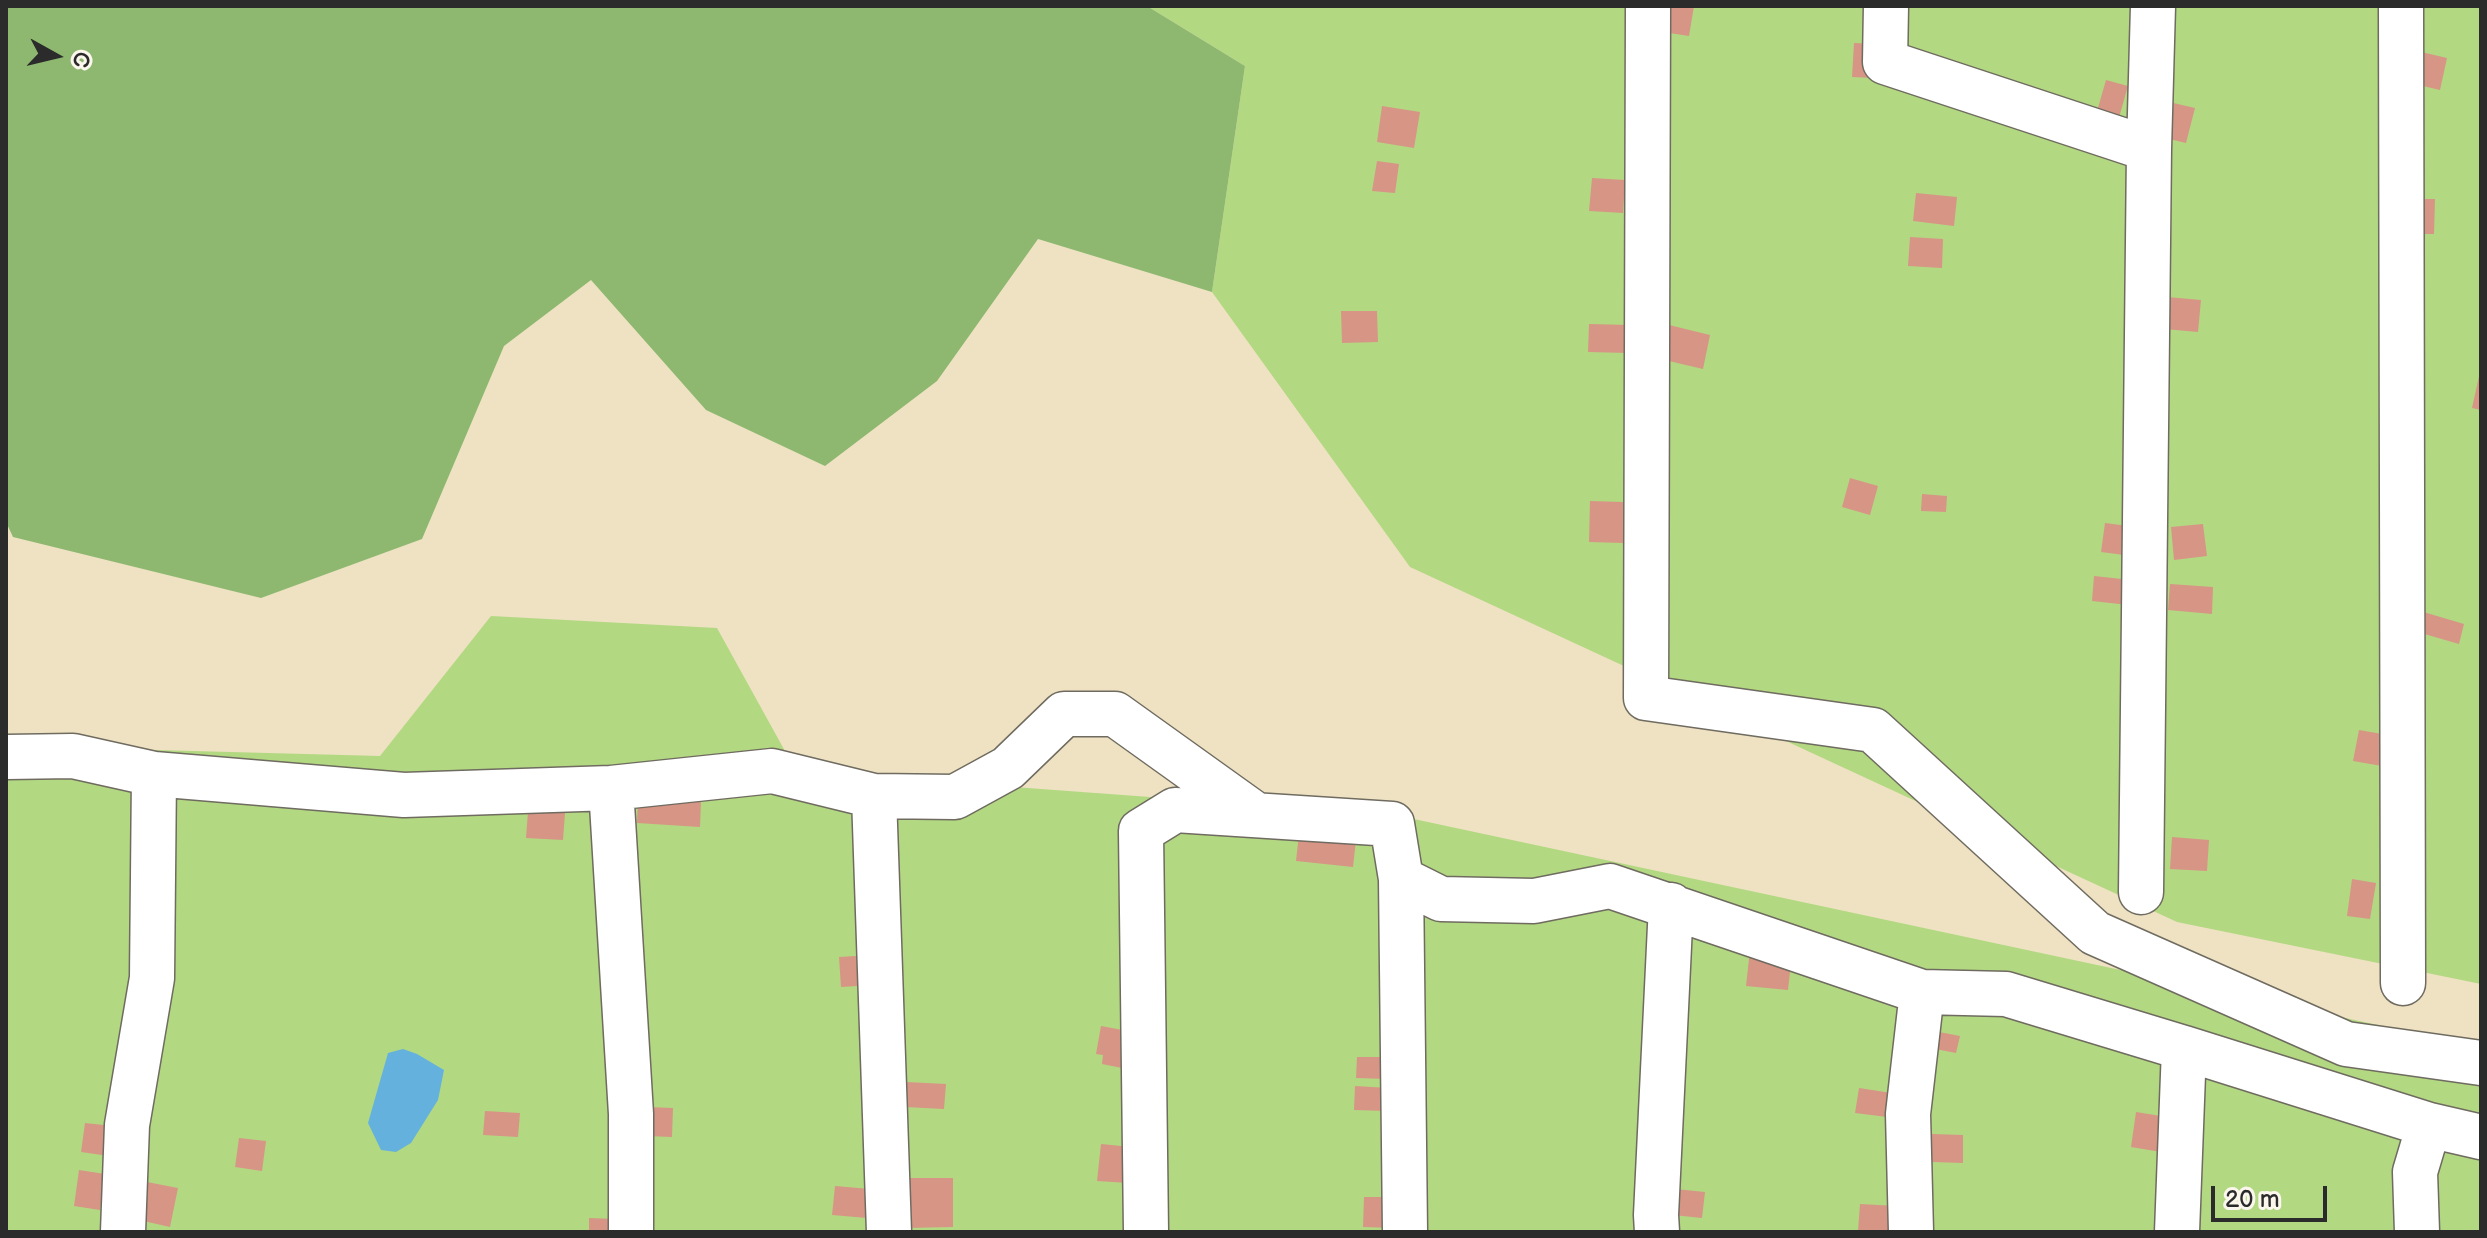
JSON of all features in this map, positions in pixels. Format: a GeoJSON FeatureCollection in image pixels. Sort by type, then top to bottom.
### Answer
{"type":"FeatureCollection","features":[{"type":"Feature","properties":{"kind":"lane"},"geometry":{"type":"LineString","coordinates":[[1648,6],[1646,698],[1873,730],[2095,933],[2346,1044],[2481,1063]]}},
{"type":"Feature","properties":{"kind":"lane"},"geometry":{"type":"LineString","coordinates":[[1886,6],[1885,62],[2149,149]]}},
{"type":"Feature","properties":{"kind":"lane"},"geometry":{"type":"LineString","coordinates":[[2141,892],[2153,6]]}},
{"type":"Feature","properties":{"kind":"lane"},"geometry":{"type":"LineString","coordinates":[[2401,6],[2403,983]]}},
{"type":"Feature","properties":{"kind":"lane"},"geometry":{"type":"LineString","coordinates":[[6,757],[73,756],[154,774],[404,795],[611,788],[772,771],[874,796],[955,797],[1008,768],[1064,714],[1115,714],[1256,815]]}},
{"type":"Feature","properties":{"kind":"lane"},"geometry":{"type":"LineString","coordinates":[[123,1232],[127,1125],[152,978],[154,774]]}},
{"type":"Feature","properties":{"kind":"lane"},"geometry":{"type":"LineString","coordinates":[[611,788],[631,1114],[631,1232]]}},
{"type":"Feature","properties":{"kind":"lane"},"geometry":{"type":"LineString","coordinates":[[874,796],[889,1232]]}},
{"type":"Feature","properties":{"kind":"lane"},"geometry":{"type":"LineString","coordinates":[[1146,1232],[1141,831],[1175,810],[1392,824],[1401,879],[1405,1232]]}},
{"type":"Feature","properties":{"kind":"lane"},"geometry":{"type":"LineString","coordinates":[[1401,879],[1441,899],[1534,901],[1610,886],[1922,992],[2006,994],[2429,1125],[2481,1137]]}},
{"type":"Feature","properties":{"kind":"lane"},"geometry":{"type":"LineString","coordinates":[[1657,1232],[1671,905]]}},
{"type":"Feature","properties":{"kind":"lane"},"geometry":{"type":"LineString","coordinates":[[1911,1232],[1908,1114],[1922,992]]}},
{"type":"Feature","properties":{"kind":"lane"},"geometry":{"type":"LineString","coordinates":[[2177,1232],[2184,1048]]}},
{"type":"Feature","properties":{"kind":"lane"},"geometry":{"type":"LineString","coordinates":[[2417,1232],[2415,1172],[2429,1125]]}},
{"type":"Feature","properties":{"kind":"green space"},"geometry":{"type":"Polygon","coordinates":[[[6,6],[1147,6],[1245,66],[1212,292],[1038,239],[937,381],[825,466],[706,410],[591,280],[504,346],[422,539],[261,598],[13,537],[6,522],[6,6]]]}},
{"type":"Feature","properties":{"kind":"green space"},"geometry":{"type":"Polygon","coordinates":[[[1147,6],[2481,6],[2481,984],[2177,922],[1410,567],[1212,292],[1245,66],[1147,6]]]}},
{"type":"Feature","properties":{"kind":"green space"},"geometry":{"type":"Polygon","coordinates":[[[491,616],[717,628],[796,771],[1395,815],[2481,1047],[2481,1232],[6,1232],[6,746],[380,756],[491,616]]]}},
{"type":"Feature","properties":{"kind":"water"},"geometry":{"type":"Polygon","coordinates":[[[403,1049],[444,1070],[438,1100],[411,1143],[396,1152],[381,1150],[368,1123],[388,1053],[403,1049]]]}},
{"type":"Feature","properties":{"kind":"building"},"geometry":{"type":"Polygon","coordinates":[[[1660,6],[1694,6],[1689,36],[1656,31],[1660,6]]]}},
{"type":"Feature","properties":{"kind":"building"},"geometry":{"type":"Polygon","coordinates":[[[1854,43],[1876,44],[1874,78],[1852,77],[1854,43]]]}},
{"type":"Feature","properties":{"kind":"building"},"geometry":{"type":"Polygon","coordinates":[[[2417,51],[2447,58],[2440,90],[2410,83],[2417,51]]]}},
{"type":"Feature","properties":{"kind":"building"},"geometry":{"type":"Polygon","coordinates":[[[2106,80],[2128,86],[2118,121],[2096,115],[2106,80]]]}},
{"type":"Feature","properties":{"kind":"building"},"geometry":{"type":"Polygon","coordinates":[[[2169,102],[2195,108],[2186,143],[2161,137],[2169,102]]]}},
{"type":"Feature","properties":{"kind":"building"},"geometry":{"type":"Polygon","coordinates":[[[1382,106],[1420,112],[1414,148],[1377,142],[1382,106]]]}},
{"type":"Feature","properties":{"kind":"building"},"geometry":{"type":"Polygon","coordinates":[[[1377,161],[1399,164],[1395,193],[1372,191],[1377,161]]]}},
{"type":"Feature","properties":{"kind":"building"},"geometry":{"type":"Polygon","coordinates":[[[1592,178],[1625,180],[1623,213],[1589,211],[1592,178]]]}},
{"type":"Feature","properties":{"kind":"building"},"geometry":{"type":"Polygon","coordinates":[[[1916,193],[1957,197],[1954,226],[1913,221],[1916,193]]]}},
{"type":"Feature","properties":{"kind":"building"},"geometry":{"type":"Polygon","coordinates":[[[2406,199],[2435,199],[2434,234],[2406,234],[2406,199]]]}},
{"type":"Feature","properties":{"kind":"building"},"geometry":{"type":"Polygon","coordinates":[[[1910,237],[1943,239],[1942,268],[1908,266],[1910,237]]]}},
{"type":"Feature","properties":{"kind":"building"},"geometry":{"type":"Polygon","coordinates":[[[2167,297],[2201,300],[2198,332],[2164,329],[2167,297]]]}},
{"type":"Feature","properties":{"kind":"building"},"geometry":{"type":"Polygon","coordinates":[[[1341,311],[1377,311],[1378,342],[1342,343],[1341,311]]]}},
{"type":"Feature","properties":{"kind":"building"},"geometry":{"type":"Polygon","coordinates":[[[1589,324],[1629,325],[1628,353],[1588,352],[1589,324]]]}},
{"type":"Feature","properties":{"kind":"building"},"geometry":{"type":"Polygon","coordinates":[[[1665,324],[1710,335],[1703,369],[1656,358],[1665,324]]]}},
{"type":"Feature","properties":{"kind":"building"},"geometry":{"type":"Polygon","coordinates":[[[2481,372],[2481,410],[2472,408],[2481,372]]]}},
{"type":"Feature","properties":{"kind":"building"},"geometry":{"type":"Polygon","coordinates":[[[1850,478],[1878,486],[1870,515],[1842,507],[1850,478]]]}},
{"type":"Feature","properties":{"kind":"building"},"geometry":{"type":"Polygon","coordinates":[[[1922,494],[1947,496],[1946,512],[1921,511],[1922,494]]]}},
{"type":"Feature","properties":{"kind":"building"},"geometry":{"type":"Polygon","coordinates":[[[1590,501],[1623,502],[1623,543],[1589,542],[1590,501]]]}},
{"type":"Feature","properties":{"kind":"building"},"geometry":{"type":"Polygon","coordinates":[[[2105,523],[2136,527],[2132,556],[2101,552],[2105,523]]]}},
{"type":"Feature","properties":{"kind":"building"},"geometry":{"type":"Polygon","coordinates":[[[2203,524],[2207,556],[2174,560],[2171,527],[2203,524]]]}},
{"type":"Feature","properties":{"kind":"building"},"geometry":{"type":"Polygon","coordinates":[[[2094,576],[2141,581],[2138,606],[2092,601],[2094,576]]]}},
{"type":"Feature","properties":{"kind":"building"},"geometry":{"type":"Polygon","coordinates":[[[2170,584],[2213,587],[2212,614],[2168,610],[2170,584]]]}},
{"type":"Feature","properties":{"kind":"building"},"geometry":{"type":"Polygon","coordinates":[[[2420,611],[2464,624],[2459,644],[2414,631],[2420,611]]]}},
{"type":"Feature","properties":{"kind":"building"},"geometry":{"type":"Polygon","coordinates":[[[2359,730],[2388,735],[2382,766],[2353,761],[2359,730]]]}},
{"type":"Feature","properties":{"kind":"building"},"geometry":{"type":"Polygon","coordinates":[[[638,798],[701,802],[700,827],[637,823],[638,798]]]}},
{"type":"Feature","properties":{"kind":"building"},"geometry":{"type":"Polygon","coordinates":[[[528,811],[565,813],[563,840],[526,838],[528,811]]]}},
{"type":"Feature","properties":{"kind":"building"},"geometry":{"type":"Polygon","coordinates":[[[1300,825],[1357,831],[1353,867],[1296,861],[1300,825]]]}},
{"type":"Feature","properties":{"kind":"building"},"geometry":{"type":"Polygon","coordinates":[[[2172,837],[2209,840],[2207,871],[2170,869],[2172,837]]]}},
{"type":"Feature","properties":{"kind":"building"},"geometry":{"type":"Polygon","coordinates":[[[2352,879],[2376,883],[2370,919],[2347,916],[2352,879]]]}},
{"type":"Feature","properties":{"kind":"building"},"geometry":{"type":"Polygon","coordinates":[[[1750,950],[1792,954],[1788,990],[1746,986],[1750,950]]]}},
{"type":"Feature","properties":{"kind":"building"},"geometry":{"type":"Polygon","coordinates":[[[872,955],[874,985],[841,987],[839,957],[872,955]]]}},
{"type":"Feature","properties":{"kind":"building"},"geometry":{"type":"Polygon","coordinates":[[[1101,1026],[1128,1031],[1122,1068],[1102,1064],[1103,1055],[1096,1054],[1101,1026]]]}},
{"type":"Feature","properties":{"kind":"building"},"geometry":{"type":"Polygon","coordinates":[[[1934,1031],[1960,1036],[1956,1053],[1930,1048],[1934,1031]]]}},
{"type":"Feature","properties":{"kind":"building"},"geometry":{"type":"Polygon","coordinates":[[[1357,1057],[1388,1057],[1387,1079],[1356,1078],[1357,1057]]]}},
{"type":"Feature","properties":{"kind":"building"},"geometry":{"type":"Polygon","coordinates":[[[906,1082],[946,1084],[944,1109],[905,1107],[906,1082]]]}},
{"type":"Feature","properties":{"kind":"building"},"geometry":{"type":"Polygon","coordinates":[[[1355,1086],[1389,1088],[1387,1111],[1354,1110],[1355,1086]]]}},
{"type":"Feature","properties":{"kind":"building"},"geometry":{"type":"Polygon","coordinates":[[[1859,1088],[1898,1094],[1895,1118],[1855,1113],[1859,1088]]]}},
{"type":"Feature","properties":{"kind":"building"},"geometry":{"type":"Polygon","coordinates":[[[647,1107],[673,1108],[672,1137],[646,1136],[647,1107]]]}},
{"type":"Feature","properties":{"kind":"building"},"geometry":{"type":"Polygon","coordinates":[[[485,1111],[520,1113],[518,1137],[483,1135],[485,1111]]]}},
{"type":"Feature","properties":{"kind":"building"},"geometry":{"type":"Polygon","coordinates":[[[2136,1112],[2167,1117],[2161,1152],[2131,1147],[2136,1112]]]}},
{"type":"Feature","properties":{"kind":"building"},"geometry":{"type":"Polygon","coordinates":[[[85,1123],[113,1126],[109,1156],[81,1152],[85,1123]]]}},
{"type":"Feature","properties":{"kind":"building"},"geometry":{"type":"Polygon","coordinates":[[[1932,1134],[1963,1135],[1963,1163],[1932,1162],[1932,1134]]]}},
{"type":"Feature","properties":{"kind":"building"},"geometry":{"type":"Polygon","coordinates":[[[239,1138],[266,1141],[262,1171],[235,1167],[239,1138]]]}},
{"type":"Feature","properties":{"kind":"building"},"geometry":{"type":"Polygon","coordinates":[[[1101,1144],[1132,1147],[1128,1183],[1097,1181],[1101,1144]]]}},
{"type":"Feature","properties":{"kind":"building"},"geometry":{"type":"Polygon","coordinates":[[[79,1170],[105,1174],[100,1210],[74,1206],[79,1170]]]}},
{"type":"Feature","properties":{"kind":"building"},"geometry":{"type":"Polygon","coordinates":[[[907,1178],[953,1178],[953,1227],[907,1228],[907,1178]]]}},
{"type":"Feature","properties":{"kind":"building"},"geometry":{"type":"Polygon","coordinates":[[[147,1182],[178,1188],[170,1227],[139,1220],[147,1182]]]}},
{"type":"Feature","properties":{"kind":"building"},"geometry":{"type":"Polygon","coordinates":[[[835,1186],[870,1189],[867,1218],[832,1215],[835,1186]]]}},
{"type":"Feature","properties":{"kind":"building"},"geometry":{"type":"Polygon","coordinates":[[[1675,1189],[1705,1192],[1702,1218],[1673,1215],[1675,1189]]]}},
{"type":"Feature","properties":{"kind":"building"},"geometry":{"type":"Polygon","coordinates":[[[1364,1197],[1394,1197],[1394,1228],[1363,1227],[1364,1197]]]}},
{"type":"Feature","properties":{"kind":"building"},"geometry":{"type":"Polygon","coordinates":[[[1860,1204],[1897,1206],[1895,1232],[1858,1231],[1860,1204]]]}},
{"type":"Feature","properties":{"kind":"building"},"geometry":{"type":"Polygon","coordinates":[[[589,1218],[616,1219],[616,1232],[589,1232],[589,1218]]]}}]}
